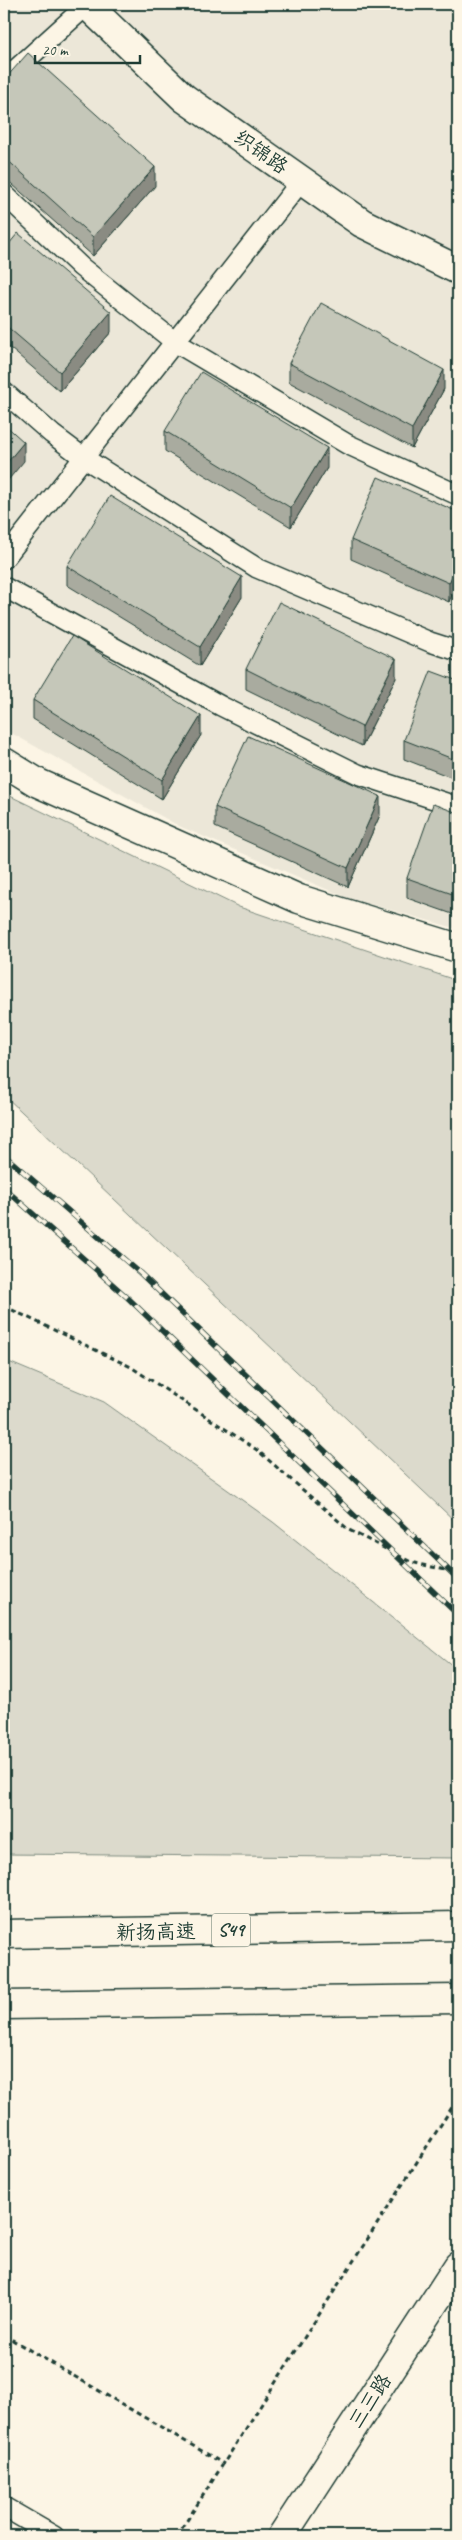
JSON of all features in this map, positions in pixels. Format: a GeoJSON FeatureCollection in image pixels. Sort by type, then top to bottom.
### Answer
{"type":"FeatureCollection","features":[{"type":"Feature","properties":{"kind":"main road","name":"织锦路"},"geometry":{"type":"LineString","coordinates":[[87,4],[184,98],[362,223],[458,270]]}},
{"type":"Feature","properties":{"kind":"main road"},"geometry":{"type":"LineString","coordinates":[[4,762],[38,783],[298,899],[458,948]]}},
{"type":"Feature","properties":{"kind":"main road","name":"新扬高速"},"geometry":{"type":"LineString","coordinates":[[4,1934],[458,1926]]}},
{"type":"Feature","properties":{"kind":"main road"},"geometry":{"type":"LineString","coordinates":[[4,2005],[458,1999]]}},
{"type":"Feature","properties":{"kind":"main road","name":"三三路"},"geometry":{"type":"LineString","coordinates":[[282,2536],[458,2266]]}},
{"type":"Feature","properties":{"kind":"lane"},"geometry":{"type":"LineString","coordinates":[[4,80],[87,4]]}},
{"type":"Feature","properties":{"kind":"lane"},"geometry":{"type":"LineString","coordinates":[[4,559],[302,180]]}},
{"type":"Feature","properties":{"kind":"lane"},"geometry":{"type":"LineString","coordinates":[[4,194],[81,267],[175,342],[346,444],[458,495]]}},
{"type":"Feature","properties":{"kind":"lane"},"geometry":{"type":"LineString","coordinates":[[4,392],[52,434],[84,458],[257,568],[430,642],[458,652]]}},
{"type":"Feature","properties":{"kind":"lane"},"geometry":{"type":"LineString","coordinates":[[4,586],[221,706],[358,774],[458,807]]}},
{"type":"Feature","properties":{"kind":"lane"},"geometry":{"type":"LineString","coordinates":[[4,2507],[54,2536]]}},
{"type":"Feature","properties":{"kind":"path"},"geometry":{"type":"LineString","coordinates":[[4,1306],[131,1366],[257,1450],[349,1530],[411,1562],[458,1573]]}},
{"type":"Feature","properties":{"kind":"path"},"geometry":{"type":"LineString","coordinates":[[177,2536],[458,2098]]}},
{"type":"Feature","properties":{"kind":"path"},"geometry":{"type":"LineString","coordinates":[[4,2335],[224,2464]]}},
{"type":"Feature","properties":{"kind":"shaded area"},"geometry":{"type":"Polygon","coordinates":[[[4,4],[458,4],[458,929],[345,897],[179,826],[4,729],[4,4]]]}},
{"type":"Feature","properties":{"kind":"shaded area"},"geometry":{"type":"Polygon","coordinates":[[[4,793],[239,907],[458,981],[458,1524],[4,1095],[4,793]]]}},
{"type":"Feature","properties":{"kind":"shaded area"},"geometry":{"type":"Polygon","coordinates":[[[4,1360],[104,1402],[273,1522],[458,1670],[458,1858],[4,1854],[4,1360]]]}},
{"type":"Feature","properties":{"kind":"building"},"geometry":{"type":"Polygon","coordinates":[[[28,53],[155,167],[93,237],[4,157],[4,80],[28,53]]]}},
{"type":"Feature","properties":{"kind":"building"},"geometry":{"type":"Polygon","coordinates":[[[18,233],[111,312],[60,372],[4,324],[4,250],[18,233]]]}},
{"type":"Feature","properties":{"kind":"building"},"geometry":{"type":"Polygon","coordinates":[[[321,303],[444,370],[412,429],[289,363],[321,303]]]}},
{"type":"Feature","properties":{"kind":"building"},"geometry":{"type":"Polygon","coordinates":[[[201,372],[327,448],[291,508],[165,431],[201,372]]]}},
{"type":"Feature","properties":{"kind":"building"},"geometry":{"type":"Polygon","coordinates":[[[4,424],[24,442],[4,466],[4,424]]]}},
{"type":"Feature","properties":{"kind":"building"},"geometry":{"type":"Polygon","coordinates":[[[378,477],[458,512],[458,562],[449,583],[351,540],[378,477]]]}},
{"type":"Feature","properties":{"kind":"building"},"geometry":{"type":"Polygon","coordinates":[[[110,496],[242,577],[200,647],[67,566],[110,496]]]}},
{"type":"Feature","properties":{"kind":"building"},"geometry":{"type":"Polygon","coordinates":[[[279,602],[396,659],[362,727],[246,669],[279,602]]]}},
{"type":"Feature","properties":{"kind":"building"},"geometry":{"type":"Polygon","coordinates":[[[72,636],[201,716],[162,780],[33,700],[72,636]]]}},
{"type":"Feature","properties":{"kind":"building"},"geometry":{"type":"Polygon","coordinates":[[[431,671],[458,681],[458,761],[404,740],[431,671]]]}},
{"type":"Feature","properties":{"kind":"building"},"geometry":{"type":"Polygon","coordinates":[[[248,736],[380,796],[348,868],[215,807],[248,736]]]}},
{"type":"Feature","properties":{"kind":"building"},"geometry":{"type":"Polygon","coordinates":[[[433,804],[458,813],[458,896],[407,878],[433,804]]]}},
{"type":"Feature","properties":{"kind":"railway"},"geometry":{"type":"LineString","coordinates":[[4,1155],[140,1273],[458,1579]]}},
{"type":"Feature","properties":{"kind":"railway"},"geometry":{"type":"LineString","coordinates":[[4,1188],[128,1298],[458,1615]]}}]}
